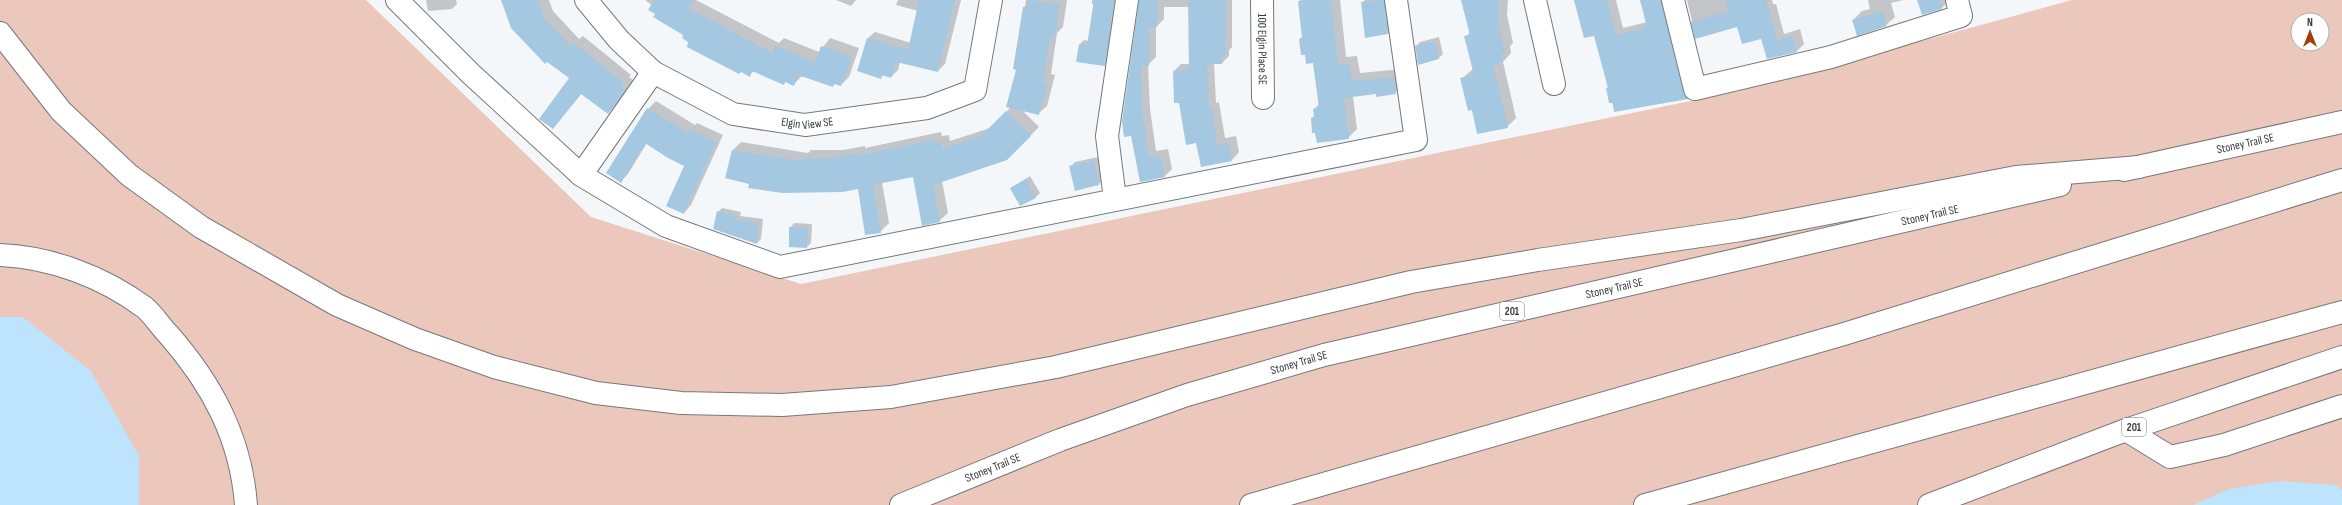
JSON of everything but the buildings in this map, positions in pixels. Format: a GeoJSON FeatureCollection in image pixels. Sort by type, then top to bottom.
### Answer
{"type":"FeatureCollection","features":[{"type":"Feature","properties":{"kind":"main road"},"geometry":{"type":"LineString","coordinates":[[397,0],[471,74],[581,175],[666,226],[780,267],[1416,140],[1396,0]]}},
{"type":"Feature","properties":{"kind":"main road","name":"Elgin View SE"},"geometry":{"type":"LineString","coordinates":[[586,0],[619,40],[654,72],[733,114],[805,125],[927,108],[976,90],[991,0]]}},
{"type":"Feature","properties":{"kind":"main road"},"geometry":{"type":"LineString","coordinates":[[1115,199],[1107,136],[1127,0]]}},
{"type":"Feature","properties":{"kind":"main road","name":"100 Elgin Place SE"},"geometry":{"type":"LineString","coordinates":[[1262,0],[1263,98]]}},
{"type":"Feature","properties":{"kind":"main road"},"geometry":{"type":"LineString","coordinates":[[1535,0],[1554,84]]}},
{"type":"Feature","properties":{"kind":"main road"},"geometry":{"type":"LineString","coordinates":[[1673,0],[1695,89],[1831,57],[1961,16],[1957,0]]}},
{"type":"Feature","properties":{"kind":"main road"},"geometry":{"type":"LineString","coordinates":[[0,33],[62,111],[128,175],[201,227],[337,305],[415,339],[494,367],[596,393],[681,403],[782,405],[891,397],[1056,367],[1411,282],[1538,260],[1741,230],[2016,177],[2139,167]]}},
{"type":"Feature","properties":{"kind":"main road"},"geometry":{"type":"LineString","coordinates":[[581,175],[654,72]]}},
{"type":"Feature","properties":{"kind":"main road","name":"Stoney Trail SE"},"geometry":{"type":"LineString","coordinates":[[901,505],[1060,440],[1179,397],[1324,355],[2139,167],[2342,122]]}},
{"type":"Feature","properties":{"kind":"main road"},"geometry":{"type":"LineString","coordinates":[[1251,505],[1844,334],[2342,180]]}},
{"type":"Feature","properties":{"kind":"main road"},"geometry":{"type":"LineString","coordinates":[[0,255],[23,256],[69,268],[109,285],[145,308],[204,379],[229,431],[239,459],[246,505]]}},
{"type":"Feature","properties":{"kind":"main road"},"geometry":{"type":"LineString","coordinates":[[1645,505],[2342,312]]}},
{"type":"Feature","properties":{"kind":"main road","name":"201"},"geometry":{"type":"LineString","coordinates":[[1929,505],[2126,430],[2342,357]]}},
{"type":"Feature","properties":{"kind":"main road"},"geometry":{"type":"LineString","coordinates":[[2126,430],[2170,457],[2224,445],[2342,406]]}},
{"type":"Feature","properties":{"kind":"shaded area"},"geometry":{"type":"Polygon","coordinates":[[[0,0],[366,0],[591,217],[801,284],[1739,91],[2072,0],[2342,0],[2342,505],[0,505],[0,0]]]}},
{"type":"Feature","properties":{"kind":"water"},"geometry":{"type":"Polygon","coordinates":[[[0,317],[23,317],[91,371],[139,456],[139,505],[0,505],[0,317]]]}},
{"type":"Feature","properties":{"kind":"water"},"geometry":{"type":"Polygon","coordinates":[[[2280,481],[2336,485],[2342,490],[2342,505],[2193,505],[2229,489],[2280,481]]]}}]}
